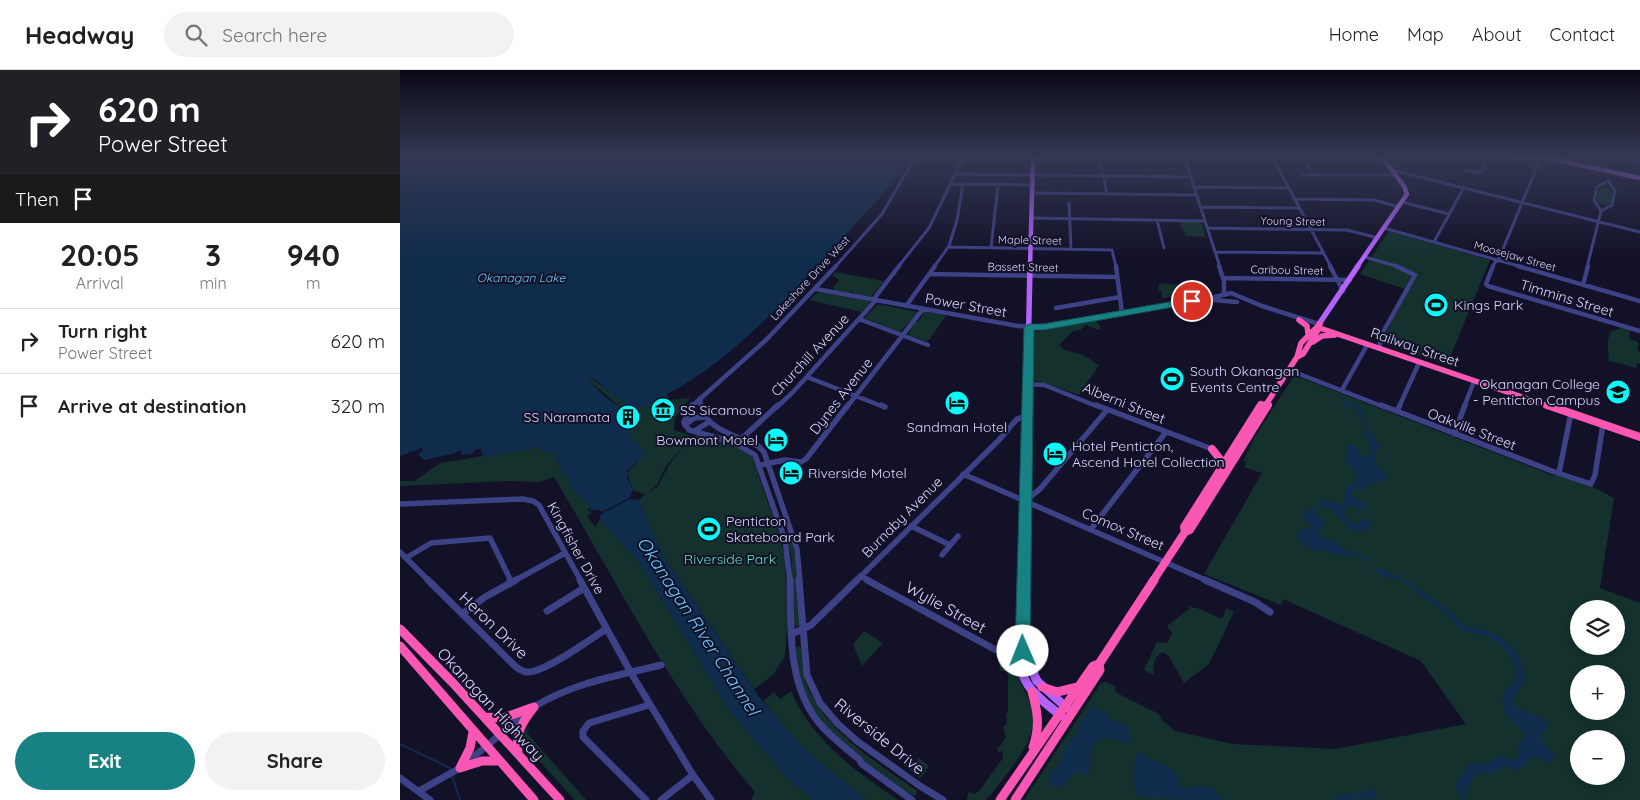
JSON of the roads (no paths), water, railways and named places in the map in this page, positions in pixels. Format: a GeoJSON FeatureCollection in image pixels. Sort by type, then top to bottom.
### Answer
{"type":"FeatureCollection","features":[{"type":"Feature","properties":{"kind":"highway"},"geometry":{"type":"LineString","coordinates":[[1299,320],[1307,326],[1308,334]]}},
{"type":"Feature","properties":{"kind":"highway","name":"Railway Street"},"geometry":{"type":"LineString","coordinates":[[1318,326],[1497,384],[1506,390]]}},
{"type":"Feature","properties":{"kind":"highway","name":"Railway Street"},"geometry":{"type":"LineString","coordinates":[[1318,326],[1348,338],[1640,437]]}},
{"type":"Feature","properties":{"kind":"highway"},"geometry":{"type":"LineString","coordinates":[[1298,357],[1297,352],[1308,334],[1318,326]]}},
{"type":"Feature","properties":{"kind":"highway"},"geometry":{"type":"LineString","coordinates":[[1185,532],[1184,527],[1228,454],[1261,406],[1266,403],[1298,357],[1303,354],[1318,330],[1318,326]]}},
{"type":"Feature","properties":{"kind":"highway"},"geometry":{"type":"LineString","coordinates":[[1308,345],[1322,336],[1348,338]]}},
{"type":"Feature","properties":{"kind":"highway"},"geometry":{"type":"LineString","coordinates":[[1015,800],[1066,714],[1078,687],[1093,666],[1099,664],[1185,532],[1190,530],[1268,406],[1266,403]]}},
{"type":"Feature","properties":{"kind":"highway"},"geometry":{"type":"LineString","coordinates":[[1212,449],[1228,454]]}},
{"type":"Feature","properties":{"kind":"highway"},"geometry":{"type":"LineString","coordinates":[[1212,449],[1220,459],[1220,468]]}},
{"type":"Feature","properties":{"kind":"highway"},"geometry":{"type":"LineString","coordinates":[[1218,487],[1217,482],[1230,460],[1228,454]]}},
{"type":"Feature","properties":{"kind":"highway","name":"Okanagan Highway"},"geometry":{"type":"LineString","coordinates":[[400,629],[560,800]]}},
{"type":"Feature","properties":{"kind":"highway","name":"Okanagan Highway"},"geometry":{"type":"LineString","coordinates":[[400,646],[485,747],[534,800]]}},
{"type":"Feature","properties":{"kind":"highway"},"geometry":{"type":"LineString","coordinates":[[1000,800],[1029,758],[1100,670],[1099,664]]}},
{"type":"Feature","properties":{"kind":"highway"},"geometry":{"type":"LineString","coordinates":[[1029,758],[1039,728],[1037,689],[1057,692],[1072,690],[1078,687]]}},
{"type":"Feature","properties":{"kind":"highway"},"geometry":{"type":"LineString","coordinates":[[484,717],[506,720],[534,707]]}},
{"type":"Feature","properties":{"kind":"highway"},"geometry":{"type":"LineString","coordinates":[[519,754],[516,732],[521,722],[534,707]]}},
{"type":"Feature","properties":{"kind":"highway"},"geometry":{"type":"LineString","coordinates":[[460,768],[470,748],[473,732]]}},
{"type":"Feature","properties":{"kind":"highway"},"geometry":{"type":"LineString","coordinates":[[460,768],[482,761],[499,762]]}},
{"type":"Feature","properties":{"kind":"main road"},"geometry":{"type":"LineString","coordinates":[[1318,326],[1399,207],[1407,190]]}},
{"type":"Feature","properties":{"kind":"main road"},"geometry":{"type":"LineString","coordinates":[[1032,193],[1023,651],[1020,662],[1022,673],[1066,714]]}},
{"type":"Feature","properties":{"kind":"street","name":"Lakeshore Drive West"},"geometry":{"type":"LineString","coordinates":[[685,425],[686,415],[700,398],[735,368],[816,289],[882,214],[896,190]]}},
{"type":"Feature","properties":{"kind":"street","name":"Churchill Avenue"},"geometry":{"type":"LineString","coordinates":[[736,444],[807,376],[860,319],[929,228],[948,190]]}},
{"type":"Feature","properties":{"kind":"street"},"geometry":{"type":"LineString","coordinates":[[906,306],[948,247],[957,220],[962,190]]}},
{"type":"Feature","properties":{"kind":"street"},"geometry":{"type":"LineString","coordinates":[[991,248],[997,190]]}},
{"type":"Feature","properties":{"kind":"street"},"geometry":{"type":"LineString","coordinates":[[1195,190],[1224,280],[1239,298],[1237,302]]}},
{"type":"Feature","properties":{"kind":"street"},"geometry":{"type":"LineString","coordinates":[[1289,190],[1343,291]]}},
{"type":"Feature","properties":{"kind":"street"},"geometry":{"type":"LineString","coordinates":[[1434,242],[1462,190]]}},
{"type":"Feature","properties":{"kind":"street"},"geometry":{"type":"LineString","coordinates":[[1476,190],[1640,232]]}},
{"type":"Feature","properties":{"kind":"street"},"geometry":{"type":"LineString","coordinates":[[1498,261],[1527,190]]}},
{"type":"Feature","properties":{"kind":"street"},"geometry":{"type":"LineString","coordinates":[[1594,201],[1597,190]]}},
{"type":"Feature","properties":{"kind":"street"},"geometry":{"type":"LineString","coordinates":[[1611,206],[1614,190]]}},
{"type":"Feature","properties":{"kind":"street"},"geometry":{"type":"LineString","coordinates":[[1032,193],[1196,195]]}},
{"type":"Feature","properties":{"kind":"street"},"geometry":{"type":"LineString","coordinates":[[1294,199],[1374,200],[1399,207]]}},
{"type":"Feature","properties":{"kind":"street"},"geometry":{"type":"LineString","coordinates":[[1594,201],[1602,205],[1611,206]]}},
{"type":"Feature","properties":{"kind":"street"},"geometry":{"type":"LineString","coordinates":[[1594,201],[1601,211]]}},
{"type":"Feature","properties":{"kind":"street"},"geometry":{"type":"LineString","coordinates":[[1402,202],[1449,214]]}},
{"type":"Feature","properties":{"kind":"street"},"geometry":{"type":"LineString","coordinates":[[1070,203],[1072,249]]}},
{"type":"Feature","properties":{"kind":"street"},"geometry":{"type":"LineString","coordinates":[[1583,285],[1601,211],[1611,206]]}},
{"type":"Feature","properties":{"kind":"street"},"geometry":{"type":"LineString","coordinates":[[1200,207],[1299,208]]}},
{"type":"Feature","properties":{"kind":"street"},"geometry":{"type":"LineString","coordinates":[[1032,218],[1204,220]]}},
{"type":"Feature","properties":{"kind":"street"},"geometry":{"type":"LineString","coordinates":[[1157,220],[1164,248]]}},
{"type":"Feature","properties":{"kind":"street","name":"Young Street"},"geometry":{"type":"LineString","coordinates":[[1207,228],[1347,230],[1378,238]]}},
{"type":"Feature","properties":{"kind":"street","name":"Moosejaw Street"},"geometry":{"type":"LineString","coordinates":[[1384,228],[1640,301]]}},
{"type":"Feature","properties":{"kind":"street","name":"Maple Street"},"geometry":{"type":"LineString","coordinates":[[948,247],[1112,250],[1114,252],[1117,277]]}},
{"type":"Feature","properties":{"kind":"street"},"geometry":{"type":"LineString","coordinates":[[1215,252],[1323,253]]}},
{"type":"Feature","properties":{"kind":"street"},"geometry":{"type":"LineString","coordinates":[[1365,257],[1415,274],[1382,334],[1380,345]]}},
{"type":"Feature","properties":{"kind":"street","name":"Timmins Street"},"geometry":{"type":"LineString","coordinates":[[1498,261],[1495,262],[1486,281],[1488,286],[1640,332]]}},
{"type":"Feature","properties":{"kind":"street","name":"Bassett Street"},"geometry":{"type":"LineString","coordinates":[[929,274],[1117,277]]}},
{"type":"Feature","properties":{"kind":"street"},"geometry":{"type":"LineString","coordinates":[[1117,277],[1122,313]]}},
{"type":"Feature","properties":{"kind":"street"},"geometry":{"type":"LineString","coordinates":[[1223,301],[1221,298],[1224,280]]}},
{"type":"Feature","properties":{"kind":"street","name":"Caribou Street"},"geometry":{"type":"LineString","coordinates":[[1224,280],[1350,280]]}},
{"type":"Feature","properties":{"kind":"street","name":"Power Street"},"geometry":{"type":"LineString","coordinates":[[816,289],[1029,327],[1044,327],[1202,300],[1223,294],[1235,295],[1260,305]]}},
{"type":"Feature","properties":{"kind":"street"},"geometry":{"type":"LineString","coordinates":[[1056,308],[1120,297]]}},
{"type":"Feature","properties":{"kind":"street","name":"Power Street"},"geometry":{"type":"LineString","coordinates":[[1202,300],[1260,305]]}},
{"type":"Feature","properties":{"kind":"street"},"geometry":{"type":"LineString","coordinates":[[1260,305],[1318,326]]}},
{"type":"Feature","properties":{"kind":"street","name":"Dynes Avenue"},"geometry":{"type":"LineString","coordinates":[[760,465],[785,459],[804,462],[923,309]]}},
{"type":"Feature","properties":{"kind":"street"},"geometry":{"type":"LineString","coordinates":[[1285,314],[1318,326]]}},
{"type":"Feature","properties":{"kind":"street"},"geometry":{"type":"LineString","coordinates":[[860,319],[928,345]]}},
{"type":"Feature","properties":{"kind":"street"},"geometry":{"type":"LineString","coordinates":[[1342,390],[1366,347]]}},
{"type":"Feature","properties":{"kind":"street"},"geometry":{"type":"LineString","coordinates":[[1397,411],[1418,365]]}},
{"type":"Feature","properties":{"kind":"street","name":"Oakville Street"},"geometry":{"type":"LineString","coordinates":[[1289,370],[1552,472],[1559,472],[1590,484],[1595,475],[1603,424]]}},
{"type":"Feature","properties":{"kind":"street"},"geometry":{"type":"LineString","coordinates":[[807,376],[886,407]]}},
{"type":"Feature","properties":{"kind":"street","name":"Alberni Street"},"geometry":{"type":"LineString","coordinates":[[1028,384],[1049,386],[1212,449]]}},
{"type":"Feature","properties":{"kind":"street"},"geometry":{"type":"LineString","coordinates":[[1454,434],[1474,384]]}},
{"type":"Feature","properties":{"kind":"street"},"geometry":{"type":"LineString","coordinates":[[700,398],[701,411],[709,422],[693,431],[685,425],[694,418],[704,417]]}},
{"type":"Feature","properties":{"kind":"street"},"geometry":{"type":"LineString","coordinates":[[1025,501],[1040,489],[1107,410]]}},
{"type":"Feature","properties":{"kind":"street"},"geometry":{"type":"LineString","coordinates":[[1559,472],[1571,413]]}},
{"type":"Feature","properties":{"kind":"street","name":"Burnaby Avenue"},"geometry":{"type":"LineString","coordinates":[[792,634],[812,625],[999,440],[1017,419],[1027,416]]}},
{"type":"Feature","properties":{"kind":"street","name":"Riverside Drive"},"geometry":{"type":"LineString","coordinates":[[709,422],[718,429],[761,448],[769,463],[797,549],[807,675],[812,690],[822,706],[837,723],[876,755],[925,790],[943,800]]}},
{"type":"Feature","properties":{"kind":"street","name":"Riverside Drive"},"geometry":{"type":"LineString","coordinates":[[693,431],[719,437],[753,452],[760,465],[790,558],[795,669],[799,686],[815,718],[862,764],[912,800]]}},
{"type":"Feature","properties":{"kind":"street"},"geometry":{"type":"LineString","coordinates":[[1091,529],[1166,432]]}},
{"type":"Feature","properties":{"kind":"street","name":"Comox Street"},"geometry":{"type":"LineString","coordinates":[[963,474],[1255,602],[1270,612]]}},
{"type":"Feature","properties":{"kind":"street","name":"Kingfisher Drive"},"geometry":{"type":"LineString","coordinates":[[400,504],[524,500],[533,501],[539,505],[649,705],[711,800]]}},
{"type":"Feature","properties":{"kind":"street"},"geometry":{"type":"LineString","coordinates":[[911,526],[950,545]]}},
{"type":"Feature","properties":{"kind":"street"},"geometry":{"type":"LineString","coordinates":[[942,555],[958,536]]}},
{"type":"Feature","properties":{"kind":"street"},"geometry":{"type":"LineString","coordinates":[[406,558],[431,543],[490,538],[510,582]]}},
{"type":"Feature","properties":{"kind":"street","name":"Heron Drive"},"geometry":{"type":"LineString","coordinates":[[400,552],[523,672],[530,672],[544,667],[606,629]]}},
{"type":"Feature","properties":{"kind":"street"},"geometry":{"type":"LineString","coordinates":[[462,614],[510,582],[565,553]]}},
{"type":"Feature","properties":{"kind":"street","name":"Wylie Street"},"geometry":{"type":"LineString","coordinates":[[860,576],[994,649],[1009,652],[1023,651]]}},
{"type":"Feature","properties":{"kind":"street"},"geometry":{"type":"LineString","coordinates":[[547,611],[584,588]]}},
{"type":"Feature","properties":{"kind":"street"},"geometry":{"type":"LineString","coordinates":[[419,791],[460,768],[534,707],[554,695],[661,665]]}},
{"type":"Feature","properties":{"kind":"street"},"geometry":{"type":"LineString","coordinates":[[646,800],[583,737],[583,731],[589,724],[649,705]]}},
{"type":"Feature","properties":{"kind":"street"},"geometry":{"type":"LineString","coordinates":[[661,800],[693,775]]}},
{"type":"Feature","properties":{"kind":"street"},"geometry":{"type":"LineString","coordinates":[[400,778],[430,800]]}},
{"type":"Feature","properties":{"kind":"water","name":"Okanagan Lake"},"geometry":{"type":"Polygon","coordinates":[[[400,190],[886,190],[810,274],[765,320],[716,363],[691,380],[649,404],[638,408],[628,405],[594,379],[588,380],[604,396],[623,409],[618,415],[620,421],[633,427],[629,433],[630,436],[638,443],[645,454],[627,471],[627,477],[633,490],[629,498],[602,512],[600,510],[590,510],[591,507],[571,487],[569,479],[560,469],[555,453],[544,452],[538,447],[486,457],[482,455],[481,449],[476,449],[472,454],[461,455],[462,450],[424,460],[418,454],[423,450],[422,448],[400,456],[400,190]]]}},
{"type":"Feature","properties":{"kind":"water"},"geometry":{"type":"Polygon","coordinates":[[[1340,396],[1365,413],[1362,417],[1373,438],[1380,445],[1375,455],[1375,463],[1388,479],[1372,483],[1362,490],[1354,490],[1352,496],[1367,505],[1366,511],[1351,506],[1344,510],[1345,517],[1356,526],[1358,526],[1360,520],[1365,519],[1371,523],[1371,527],[1356,532],[1347,526],[1334,512],[1325,507],[1315,510],[1318,516],[1326,523],[1320,528],[1319,532],[1325,539],[1337,542],[1344,550],[1361,554],[1371,560],[1371,562],[1359,556],[1316,551],[1301,543],[1297,537],[1300,530],[1314,526],[1303,520],[1303,513],[1320,505],[1320,501],[1326,499],[1341,505],[1345,501],[1346,489],[1357,481],[1354,470],[1345,462],[1348,454],[1346,445],[1355,445],[1363,456],[1369,456],[1372,452],[1365,435],[1365,425],[1357,416],[1357,410],[1342,403],[1340,396]]]}},
{"type":"Feature","properties":{"kind":"water","name":"Okanagan River Channel"},"geometry":{"type":"Polygon","coordinates":[[[630,499],[638,500],[664,557],[759,697],[792,736],[820,763],[866,800],[814,800],[786,777],[729,709],[638,561],[600,519],[601,514],[630,499]]]}},
{"type":"Feature","properties":{"kind":"water"},"geometry":{"type":"Polygon","coordinates":[[[1374,566],[1408,581],[1453,614],[1465,626],[1486,630],[1500,637],[1517,652],[1526,678],[1518,693],[1512,698],[1513,705],[1543,719],[1548,724],[1548,729],[1541,734],[1541,739],[1554,755],[1555,760],[1548,762],[1534,757],[1518,770],[1505,766],[1493,774],[1477,773],[1468,787],[1465,799],[1459,797],[1455,784],[1471,762],[1488,764],[1499,755],[1513,760],[1519,755],[1518,743],[1525,737],[1524,732],[1506,716],[1502,699],[1505,691],[1518,675],[1508,653],[1495,641],[1489,637],[1460,630],[1448,616],[1402,581],[1384,576],[1373,570],[1374,566]]]}},
{"type":"Feature","properties":{"kind":"water"},"geometry":{"type":"Polygon","coordinates":[[[1091,707],[1107,712],[1110,719],[1127,727],[1130,743],[1110,738],[1096,741],[1091,752],[1088,775],[1076,772],[1059,788],[1053,787],[1050,783],[1050,775],[1062,759],[1069,741],[1077,735],[1077,727],[1091,707]]]}},
{"type":"Feature","properties":{"kind":"water"},"geometry":{"type":"Polygon","coordinates":[[[1137,752],[1141,752],[1169,768],[1174,773],[1181,787],[1188,789],[1198,786],[1207,787],[1216,792],[1222,800],[1165,799],[1138,794],[1134,786],[1134,767],[1137,752]]]}},
{"type":"Feature","properties":{"kind":"water"},"geometry":{"type":"Polygon","coordinates":[[[1370,789],[1377,795],[1376,800],[1354,798],[1352,800],[1334,800],[1341,795],[1361,793],[1370,789]]]}},
{"type":"Feature","properties":{"kind":"waterway"},"geometry":{"type":"LineString","coordinates":[[400,744],[450,768],[451,771]]}},
{"type":"Feature","properties":{"kind":"waterway"},"geometry":{"type":"LineString","coordinates":[[452,775],[460,800]]}},
{"type":"Feature","properties":{"kind":"place","name":"Kings Park"},"geometry":{"type":"Point","coordinates":[1436,305]}},
{"type":"Feature","properties":{"kind":"place","name":"South Okanagan Events Centre"},"geometry":{"type":"Point","coordinates":[1172,379]}},
{"type":"Feature","properties":{"kind":"place","name":"Okanagan College - Penticton Campus"},"geometry":{"type":"Point","coordinates":[1618,392]}},
{"type":"Feature","properties":{"kind":"place","name":"Sandman Hotel"},"geometry":{"type":"Point","coordinates":[957,403]}},
{"type":"Feature","properties":{"kind":"place","name":"SS Sicamous"},"geometry":{"type":"Point","coordinates":[663,410]}},
{"type":"Feature","properties":{"kind":"place","name":"SS Naramata"},"geometry":{"type":"Point","coordinates":[628,417]}},
{"type":"Feature","properties":{"kind":"place","name":"Bowmont Motel"},"geometry":{"type":"Point","coordinates":[776,440]}},
{"type":"Feature","properties":{"kind":"place","name":"Hotel Penticton, Ascend Hotel Collection"},"geometry":{"type":"Point","coordinates":[1055,454]}},
{"type":"Feature","properties":{"kind":"place","name":"Riverside Motel"},"geometry":{"type":"Point","coordinates":[791,473]}},
{"type":"Feature","properties":{"kind":"place","name":"Penticton Skateboard Park"},"geometry":{"type":"Point","coordinates":[709,529]}},
{"type":"Feature","properties":{"kind":"park label","name":"Riverside Park"},"geometry":{"type":"Point","coordinates":[730,559]}}]}
